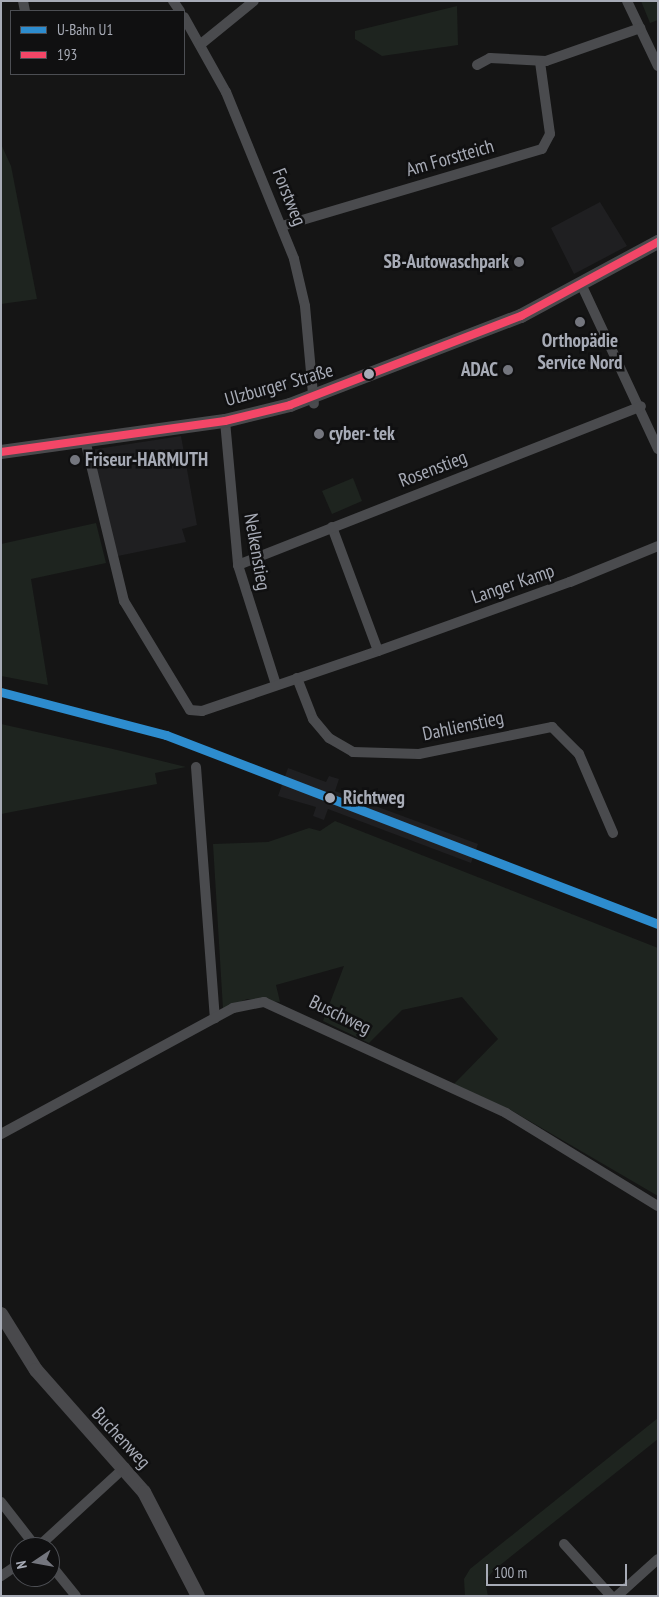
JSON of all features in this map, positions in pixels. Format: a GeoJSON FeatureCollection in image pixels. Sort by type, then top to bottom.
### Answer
{"type":"FeatureCollection","features":[{"type":"Feature","properties":{"kind":"main road","name":"Ulzburger Straße"},"geometry":{"type":"LineString","coordinates":[[1,452],[225,421],[313,400],[393,369],[582,286],[658,242]]}},
{"type":"Feature","properties":{"kind":"main road","name":"Buchenweg"},"geometry":{"type":"LineString","coordinates":[[1,1314],[42,1378],[125,1467],[165,1526],[198,1596]]}},
{"type":"Feature","properties":{"kind":"street"},"geometry":{"type":"LineString","coordinates":[[201,44],[254,1]]}},
{"type":"Feature","properties":{"kind":"street"},"geometry":{"type":"LineString","coordinates":[[627,1],[658,66]]}},
{"type":"Feature","properties":{"kind":"street","name":"Forstweg"},"geometry":{"type":"LineString","coordinates":[[185,19],[201,44],[282,226],[302,286],[313,400]]}},
{"type":"Feature","properties":{"kind":"street"},"geometry":{"type":"LineString","coordinates":[[477,65],[490,58],[540,62],[640,28]]}},
{"type":"Feature","properties":{"kind":"street","name":"Am Forstteich"},"geometry":{"type":"LineString","coordinates":[[282,226],[542,149],[550,136],[540,62]]}},
{"type":"Feature","properties":{"kind":"street"},"geometry":{"type":"LineString","coordinates":[[582,286],[641,406],[658,449]]}},
{"type":"Feature","properties":{"kind":"street","name":"Rosenstieg"},"geometry":{"type":"LineString","coordinates":[[238,565],[641,406]]}},
{"type":"Feature","properties":{"kind":"street","name":"Nelkenstieg"},"geometry":{"type":"LineString","coordinates":[[225,421],[238,565],[276,685]]}},
{"type":"Feature","properties":{"kind":"street","name":"Langer Kamp"},"geometry":{"type":"LineString","coordinates":[[85,440],[124,601],[190,710],[202,711],[378,651],[570,582],[658,546]]}},
{"type":"Feature","properties":{"kind":"street"},"geometry":{"type":"LineString","coordinates":[[332,527],[378,651]]}},
{"type":"Feature","properties":{"kind":"street","name":"Dahlienstieg"},"geometry":{"type":"LineString","coordinates":[[297,678],[312,719],[330,738],[353,752],[419,754],[552,728],[579,754],[613,833]]}},
{"type":"Feature","properties":{"kind":"street"},"geometry":{"type":"LineString","coordinates":[[196,767],[215,1018]]}},
{"type":"Feature","properties":{"kind":"street","name":"Buschweg"},"geometry":{"type":"LineString","coordinates":[[1,1134],[215,1018],[248,1003],[279,1006],[506,1114],[658,1206]]}},
{"type":"Feature","properties":{"kind":"street"},"geometry":{"type":"LineString","coordinates":[[48,1537],[125,1467]]}},
{"type":"Feature","properties":{"kind":"street"},"geometry":{"type":"LineString","coordinates":[[1,1502],[29,1537]]}},
{"type":"Feature","properties":{"kind":"street"},"geometry":{"type":"LineString","coordinates":[[564,1544],[611,1596]]}},
{"type":"Feature","properties":{"kind":"street"},"geometry":{"type":"LineString","coordinates":[[617,1596],[658,1559]]}},
{"type":"Feature","properties":{"kind":"street"},"geometry":{"type":"LineString","coordinates":[[60,1576],[76,1596]]}},
{"type":"Feature","properties":{"kind":"shaded area"},"geometry":{"type":"Polygon","coordinates":[[[641,1],[658,1],[658,20],[650,23],[641,1]]]}},
{"type":"Feature","properties":{"kind":"shaded area"},"geometry":{"type":"Polygon","coordinates":[[[457,6],[458,45],[382,56],[355,39],[355,31],[457,6]]]}},
{"type":"Feature","properties":{"kind":"shaded area"},"geometry":{"type":"Polygon","coordinates":[[[1,144],[11,166],[37,299],[1,304],[1,144]]]}},
{"type":"Feature","properties":{"kind":"shaded area"},"geometry":{"type":"Polygon","coordinates":[[[600,202],[627,246],[574,274],[551,228],[600,202]]]}},
{"type":"Feature","properties":{"kind":"shaded area"},"geometry":{"type":"Polygon","coordinates":[[[181,436],[197,525],[182,529],[186,542],[113,557],[90,450],[181,436]]]}},
{"type":"Feature","properties":{"kind":"shaded area"},"geometry":{"type":"Polygon","coordinates":[[[353,478],[362,501],[332,514],[322,491],[353,478]]]}},
{"type":"Feature","properties":{"kind":"shaded area"},"geometry":{"type":"Polygon","coordinates":[[[96,523],[106,563],[31,579],[48,685],[1,676],[1,544],[96,523]]]}},
{"type":"Feature","properties":{"kind":"shaded area"},"geometry":{"type":"Polygon","coordinates":[[[1,724],[186,767],[155,773],[157,784],[1,814],[1,724]]]}},
{"type":"Feature","properties":{"kind":"shaded area","name":"Richtweg"},"geometry":{"type":"Polygon","coordinates":[[[288,768],[326,782],[329,776],[339,779],[335,791],[478,844],[471,863],[328,809],[324,820],[313,816],[316,807],[278,796],[288,768]]]}},
{"type":"Feature","properties":{"kind":"shaded area"},"geometry":{"type":"Polygon","coordinates":[[[335,821],[658,948],[658,1196],[509,1109],[454,1084],[498,1039],[462,997],[402,1010],[369,1043],[323,1021],[344,966],[276,985],[280,1002],[247,999],[223,1009],[213,844],[268,842],[309,828],[320,831],[335,821]]]}},
{"type":"Feature","properties":{"kind":"shaded area"},"geometry":{"type":"Polygon","coordinates":[[[658,1418],[658,1439],[494,1570],[485,1581],[488,1596],[465,1596],[464,1579],[470,1569],[658,1418]]]}},
{"type":"Feature","properties":{"kind":"metro line","name":"U1"},"geometry":{"type":"LineString","coordinates":[[1,692],[166,735],[658,924]]}},
{"type":"Feature","properties":{"kind":"transit line","name":"193"},"geometry":{"type":"LineString","coordinates":[[1,452],[225,421],[290,405],[521,316],[658,242]]}},
{"type":"Feature","properties":{"kind":"place","name":"SB-Autowaschpark"},"geometry":{"type":"Point","coordinates":[519,262]}},
{"type":"Feature","properties":{"kind":"place","name":"Orthopädie Service Nord"},"geometry":{"type":"Point","coordinates":[580,322]}},
{"type":"Feature","properties":{"kind":"place","name":"ADAC"},"geometry":{"type":"Point","coordinates":[508,370]}},
{"type":"Feature","properties":{"kind":"place","name":"cyber- tek"},"geometry":{"type":"Point","coordinates":[319,434]}},
{"type":"Feature","properties":{"kind":"place","name":"Friseur-HARMUTH"},"geometry":{"type":"Point","coordinates":[75,460]}},
{"type":"Feature","properties":{"kind":"place","name":"Richtweg"},"geometry":{"type":"Point","coordinates":[330,798]}}]}
